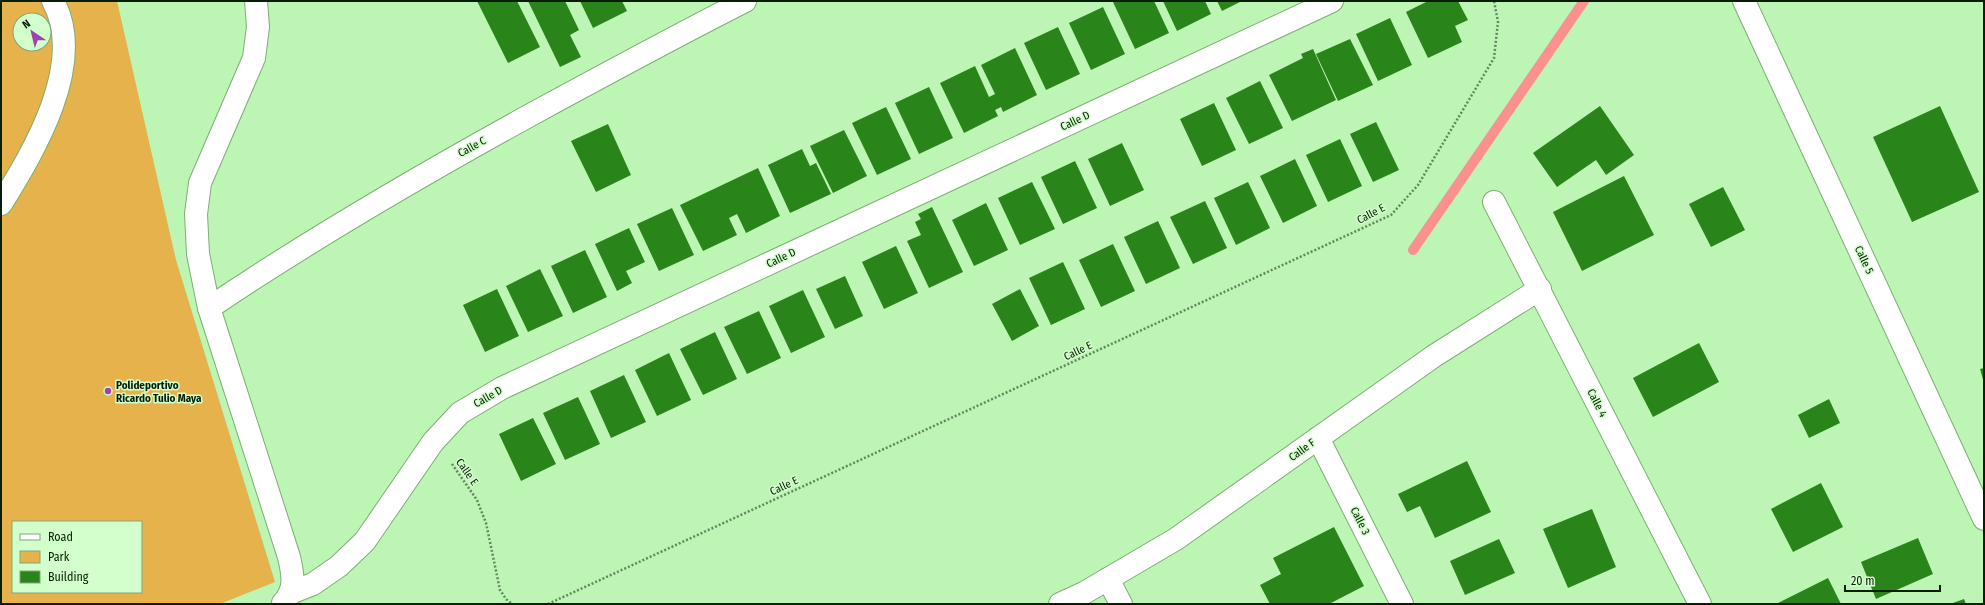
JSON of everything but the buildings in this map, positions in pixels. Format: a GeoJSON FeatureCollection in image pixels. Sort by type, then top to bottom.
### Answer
{"type":"FeatureCollection","features":[{"type":"Feature","properties":{"kind":"street"},"geometry":{"type":"LineString","coordinates":[[1,204],[22,171],[46,119],[59,86],[65,58],[65,40],[62,22],[53,1]]}},
{"type":"Feature","properties":{"kind":"street"},"geometry":{"type":"LineString","coordinates":[[256,1],[258,27],[254,58],[200,183],[196,214],[198,254],[209,308],[289,557],[293,583],[285,599]]}},
{"type":"Feature","properties":{"kind":"street","name":"Calle C"},"geometry":{"type":"LineString","coordinates":[[209,308],[283,259],[430,170],[667,40],[745,1]]}},
{"type":"Feature","properties":{"kind":"street","name":"Calle D"},"geometry":{"type":"LineString","coordinates":[[285,599],[314,584],[339,566],[365,541],[432,442],[460,413],[502,388],[1332,1]]}},
{"type":"Feature","properties":{"kind":"street","name":"Calle 5"},"geometry":{"type":"LineString","coordinates":[[1744,1],[1984,519]]}},
{"type":"Feature","properties":{"kind":"street","name":"Calle 4"},"geometry":{"type":"LineString","coordinates":[[1494,202],[1540,289],[1700,604]]}},
{"type":"Feature","properties":{"kind":"street","name":"Calle F"},"geometry":{"type":"LineString","coordinates":[[1060,604],[1084,594],[1176,539],[1434,356],[1540,289]]}},
{"type":"Feature","properties":{"kind":"street","name":"Calle 3"},"geometry":{"type":"LineString","coordinates":[[1318,438],[1402,604]]}},
{"type":"Feature","properties":{"kind":"street"},"geometry":{"type":"LineString","coordinates":[[1108,579],[1121,604]]}},
{"type":"Feature","properties":{"kind":"path","name":"Calle E"},"geometry":{"type":"LineString","coordinates":[[548,604],[1391,214],[1418,185],[1494,58],[1498,22],[1494,1]]}},
{"type":"Feature","properties":{"kind":"path","name":"Calle E"},"geometry":{"type":"LineString","coordinates":[[432,442],[449,460],[476,500],[486,523],[500,590],[506,599],[512,604]]}},
{"type":"Feature","properties":{"kind":"green space","name":"Polideportivo Ricardo Tulio Maya"},"geometry":{"type":"Polygon","coordinates":[[[1,1],[117,1],[176,260],[275,582],[220,604],[1,604],[1,1]]]}},
{"type":"Feature","properties":{"kind":"waterway"},"geometry":{"type":"LineString","coordinates":[[1413,250],[1584,1]]}},
{"type":"Feature","properties":{"kind":"place","name":"Polideportivo Ricardo Tulio Maya"},"geometry":{"type":"Point","coordinates":[108,391]}}]}
